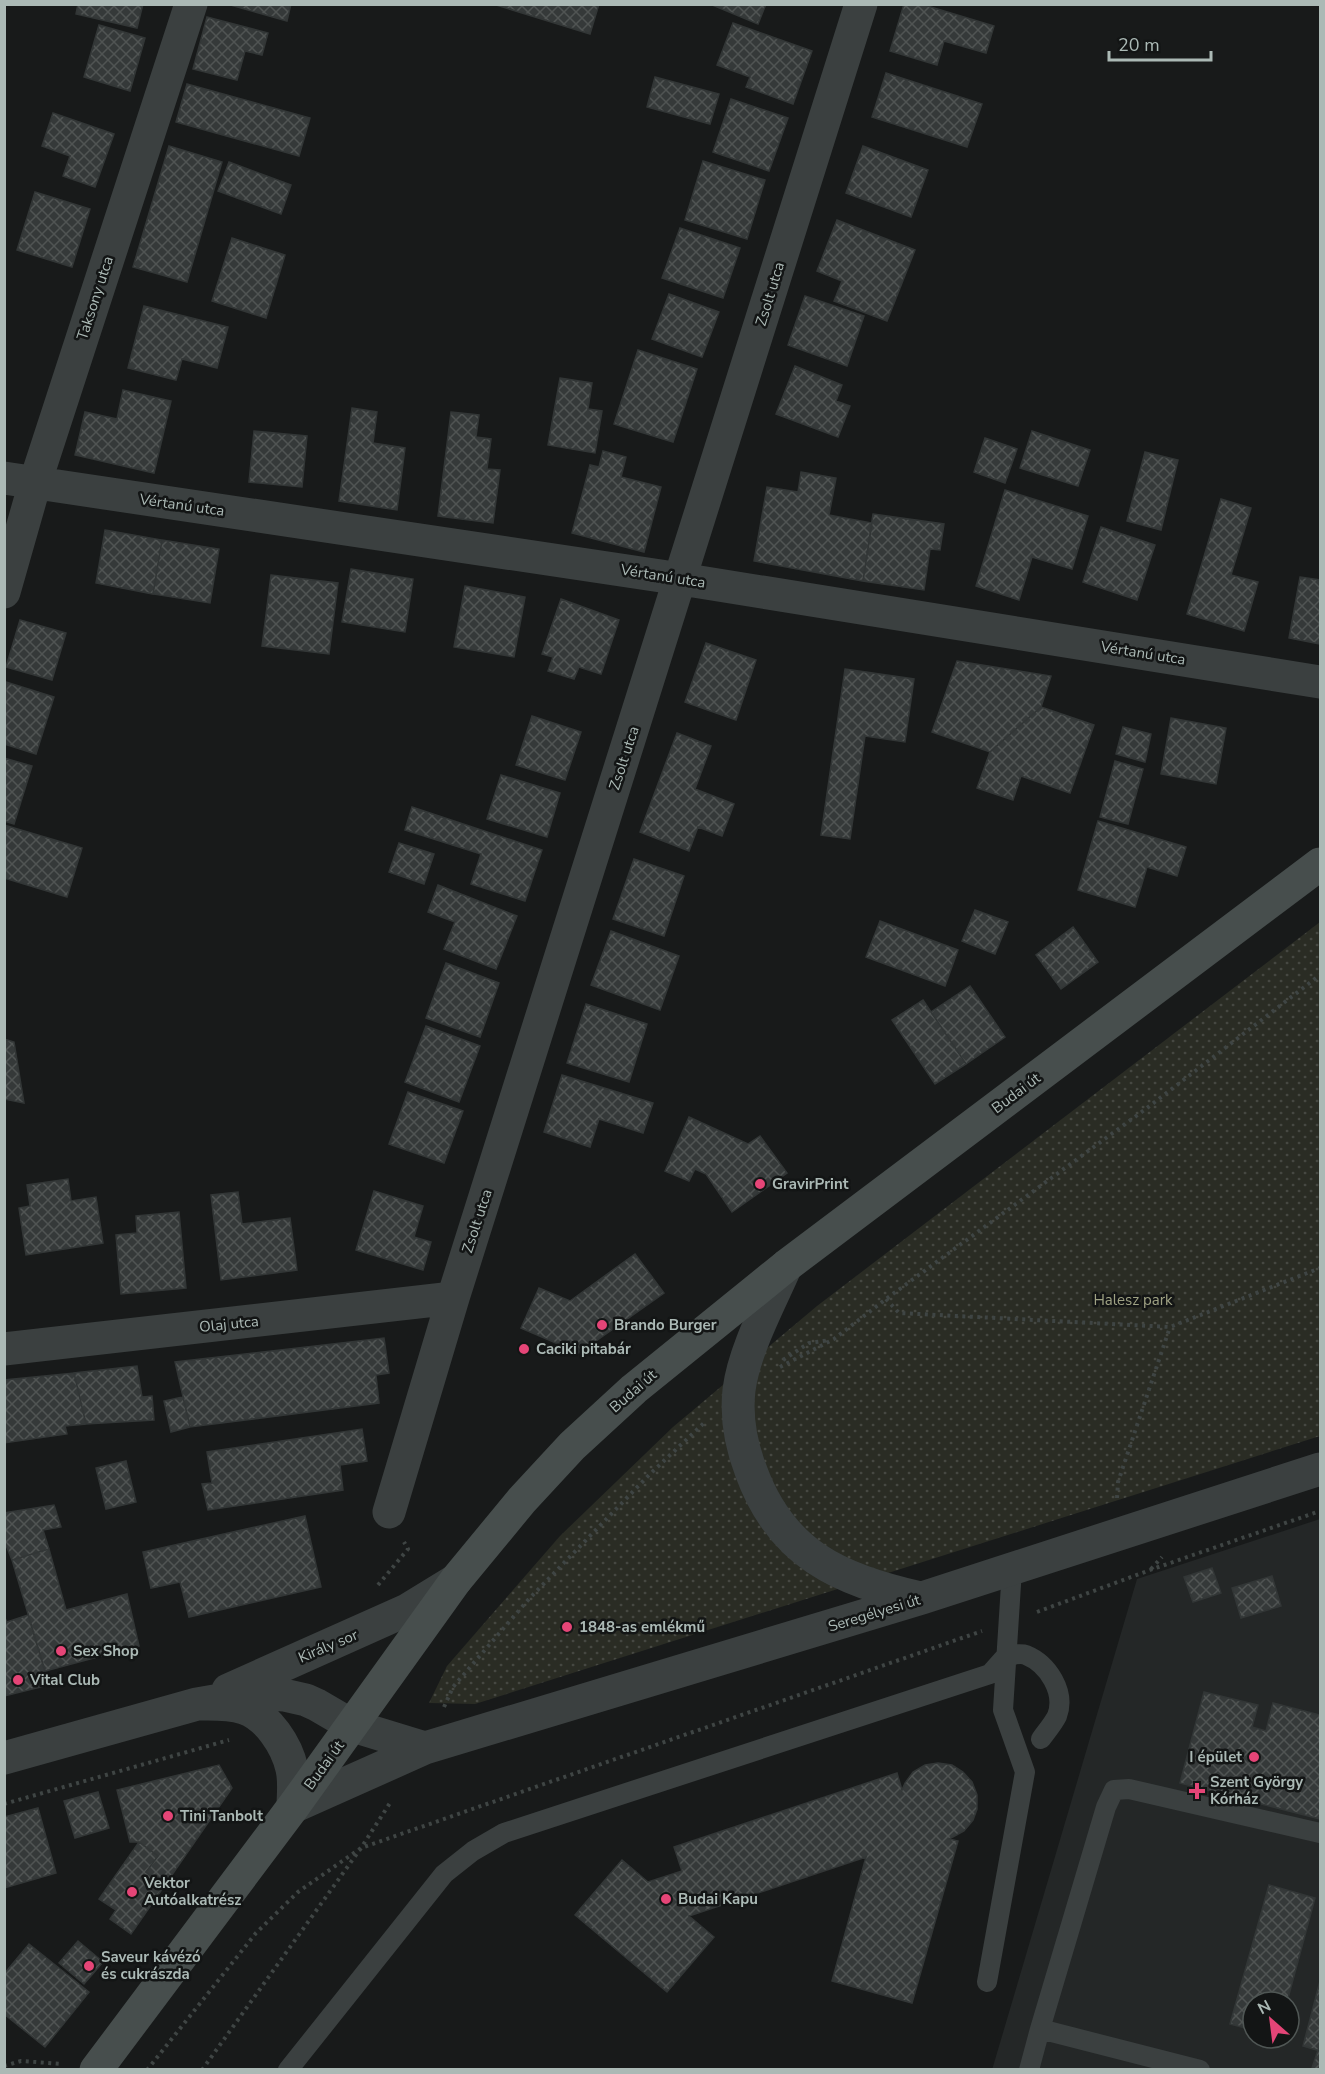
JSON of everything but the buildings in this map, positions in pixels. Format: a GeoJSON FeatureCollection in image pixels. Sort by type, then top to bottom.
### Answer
{"type":"FeatureCollection","features":[{"type":"Feature","properties":{"kind":"main road","name":"Budai út"},"geometry":{"type":"LineString","coordinates":[[96,2070],[353,1726],[456,1580],[522,1500],[572,1446],[634,1389],[786,1266],[1320,864]]}},
{"type":"Feature","properties":{"kind":"street","name":"Taksony utca"},"geometry":{"type":"LineString","coordinates":[[4,592],[20,481],[191,4]]}},
{"type":"Feature","properties":{"kind":"street","name":"Zsolt utca"},"geometry":{"type":"LineString","coordinates":[[388,1512],[861,4]]}},
{"type":"Feature","properties":{"kind":"street","name":"Vértanú utca"},"geometry":{"type":"LineString","coordinates":[[20,481],[681,579],[1320,682]]}},
{"type":"Feature","properties":{"kind":"street"},"geometry":{"type":"LineString","coordinates":[[786,1266],[752,1344],[739,1388],[740,1435],[756,1487],[770,1514],[785,1533],[809,1554],[838,1572],[878,1588],[922,1598]]}},
{"type":"Feature","properties":{"kind":"street","name":"Olaj utca"},"geometry":{"type":"LineString","coordinates":[[4,1349],[453,1299]]}},
{"type":"Feature","properties":{"kind":"street","name":"Seregélyesi út"},"geometry":{"type":"LineString","coordinates":[[293,1807],[425,1748],[922,1598],[1320,1469]]}},
{"type":"Feature","properties":{"kind":"street","name":"Király sor"},"geometry":{"type":"LineString","coordinates":[[197,1704],[407,1610],[456,1580]]}},
{"type":"Feature","properties":{"kind":"street","name":"Király sor"},"geometry":{"type":"LineString","coordinates":[[4,1758],[197,1704],[260,1693],[284,1695],[317,1705],[353,1726]]}},
{"type":"Feature","properties":{"kind":"street","name":"Király sor"},"geometry":{"type":"LineString","coordinates":[[197,1704],[229,1704],[247,1709],[274,1731],[292,1768],[293,1807]]}},
{"type":"Feature","properties":{"kind":"street"},"geometry":{"type":"LineString","coordinates":[[353,1726],[425,1748]]}},
{"type":"Feature","properties":{"kind":"lane"},"geometry":{"type":"LineString","coordinates":[[987,1982],[1025,1772],[1004,1710],[1012,1569]]}},
{"type":"Feature","properties":{"kind":"lane"},"geometry":{"type":"LineString","coordinates":[[288,2070],[444,1874],[483,1845],[504,1833],[990,1674],[1007,1655],[1025,1654],[1044,1667],[1054,1681],[1060,1697],[1057,1715],[1041,1739]]}},
{"type":"Feature","properties":{"kind":"lane"},"geometry":{"type":"LineString","coordinates":[[1029,2070],[1106,1807],[1114,1790],[1130,1789],[1320,1833]]}},
{"type":"Feature","properties":{"kind":"lane"},"geometry":{"type":"LineString","coordinates":[[1040,2029],[1200,2070]]}},
{"type":"Feature","properties":{"kind":"path"},"geometry":{"type":"LineString","coordinates":[[739,1388],[834,1339],[1147,1108],[1320,975]]}},
{"type":"Feature","properties":{"kind":"path"},"geometry":{"type":"LineString","coordinates":[[886,1299],[899,1312],[1170,1327],[1320,1268]]}},
{"type":"Feature","properties":{"kind":"path"},"geometry":{"type":"LineString","coordinates":[[1115,1535],[1118,1482],[1170,1327]]}},
{"type":"Feature","properties":{"kind":"path"},"geometry":{"type":"LineString","coordinates":[[528,1600],[649,1475],[739,1388],[809,1343],[834,1339]]}},
{"type":"Feature","properties":{"kind":"path"},"geometry":{"type":"LineString","coordinates":[[147,2070],[256,1934],[298,1892],[361,1848],[1320,1511]]}},
{"type":"Feature","properties":{"kind":"path"},"geometry":{"type":"LineString","coordinates":[[370,1594],[408,1549],[388,1512]]}},
{"type":"Feature","properties":{"kind":"path"},"geometry":{"type":"LineString","coordinates":[[4,1804],[230,1740]]}},
{"type":"Feature","properties":{"kind":"path"},"geometry":{"type":"LineString","coordinates":[[202,2070],[361,1848]]}},
{"type":"Feature","properties":{"kind":"path"},"geometry":{"type":"LineString","coordinates":[[4,2066],[21,2061],[63,2064]]}},
{"type":"Feature","properties":{"kind":"shaded area","name":"Szent György Kórház"},"geometry":{"type":"Polygon","coordinates":[[[1320,1519],[1320,2069],[992,2070],[1137,1579],[1320,1519]]]}},
{"type":"Feature","properties":{"kind":"green space","name":"Halesz park"},"geometry":{"type":"Polygon","coordinates":[[[1320,922],[1320,1436],[475,1704],[429,1703],[447,1666],[560,1536],[673,1427],[817,1306],[1320,922]]]}},
{"type":"Feature","properties":{"kind":"place","name":"GravirPrint"},"geometry":{"type":"Point","coordinates":[760,1184]}},
{"type":"Feature","properties":{"kind":"place","name":"Brando Burger"},"geometry":{"type":"Point","coordinates":[602,1325]}},
{"type":"Feature","properties":{"kind":"place","name":"Caciki pitabár"},"geometry":{"type":"Point","coordinates":[524,1349]}},
{"type":"Feature","properties":{"kind":"place","name":"1848-as emlékmű"},"geometry":{"type":"Point","coordinates":[567,1627]}},
{"type":"Feature","properties":{"kind":"place","name":"Sex Shop"},"geometry":{"type":"Point","coordinates":[61,1651]}},
{"type":"Feature","properties":{"kind":"place","name":"Vital Club"},"geometry":{"type":"Point","coordinates":[18,1680]}},
{"type":"Feature","properties":{"kind":"place","name":"I épület"},"geometry":{"type":"Point","coordinates":[1254,1757]}},
{"type":"Feature","properties":{"kind":"place","name":"Szent György Kórház"},"geometry":{"type":"Point","coordinates":[1197,1791]}},
{"type":"Feature","properties":{"kind":"place","name":"Tini Tanbolt"},"geometry":{"type":"Point","coordinates":[168,1816]}},
{"type":"Feature","properties":{"kind":"place","name":"Vektor Autóalkatrész"},"geometry":{"type":"Point","coordinates":[132,1892]}},
{"type":"Feature","properties":{"kind":"place","name":"Budai Kapu"},"geometry":{"type":"Point","coordinates":[666,1899]}},
{"type":"Feature","properties":{"kind":"place","name":"Saveur kávézó és cukrászda"},"geometry":{"type":"Point","coordinates":[89,1966]}}]}
